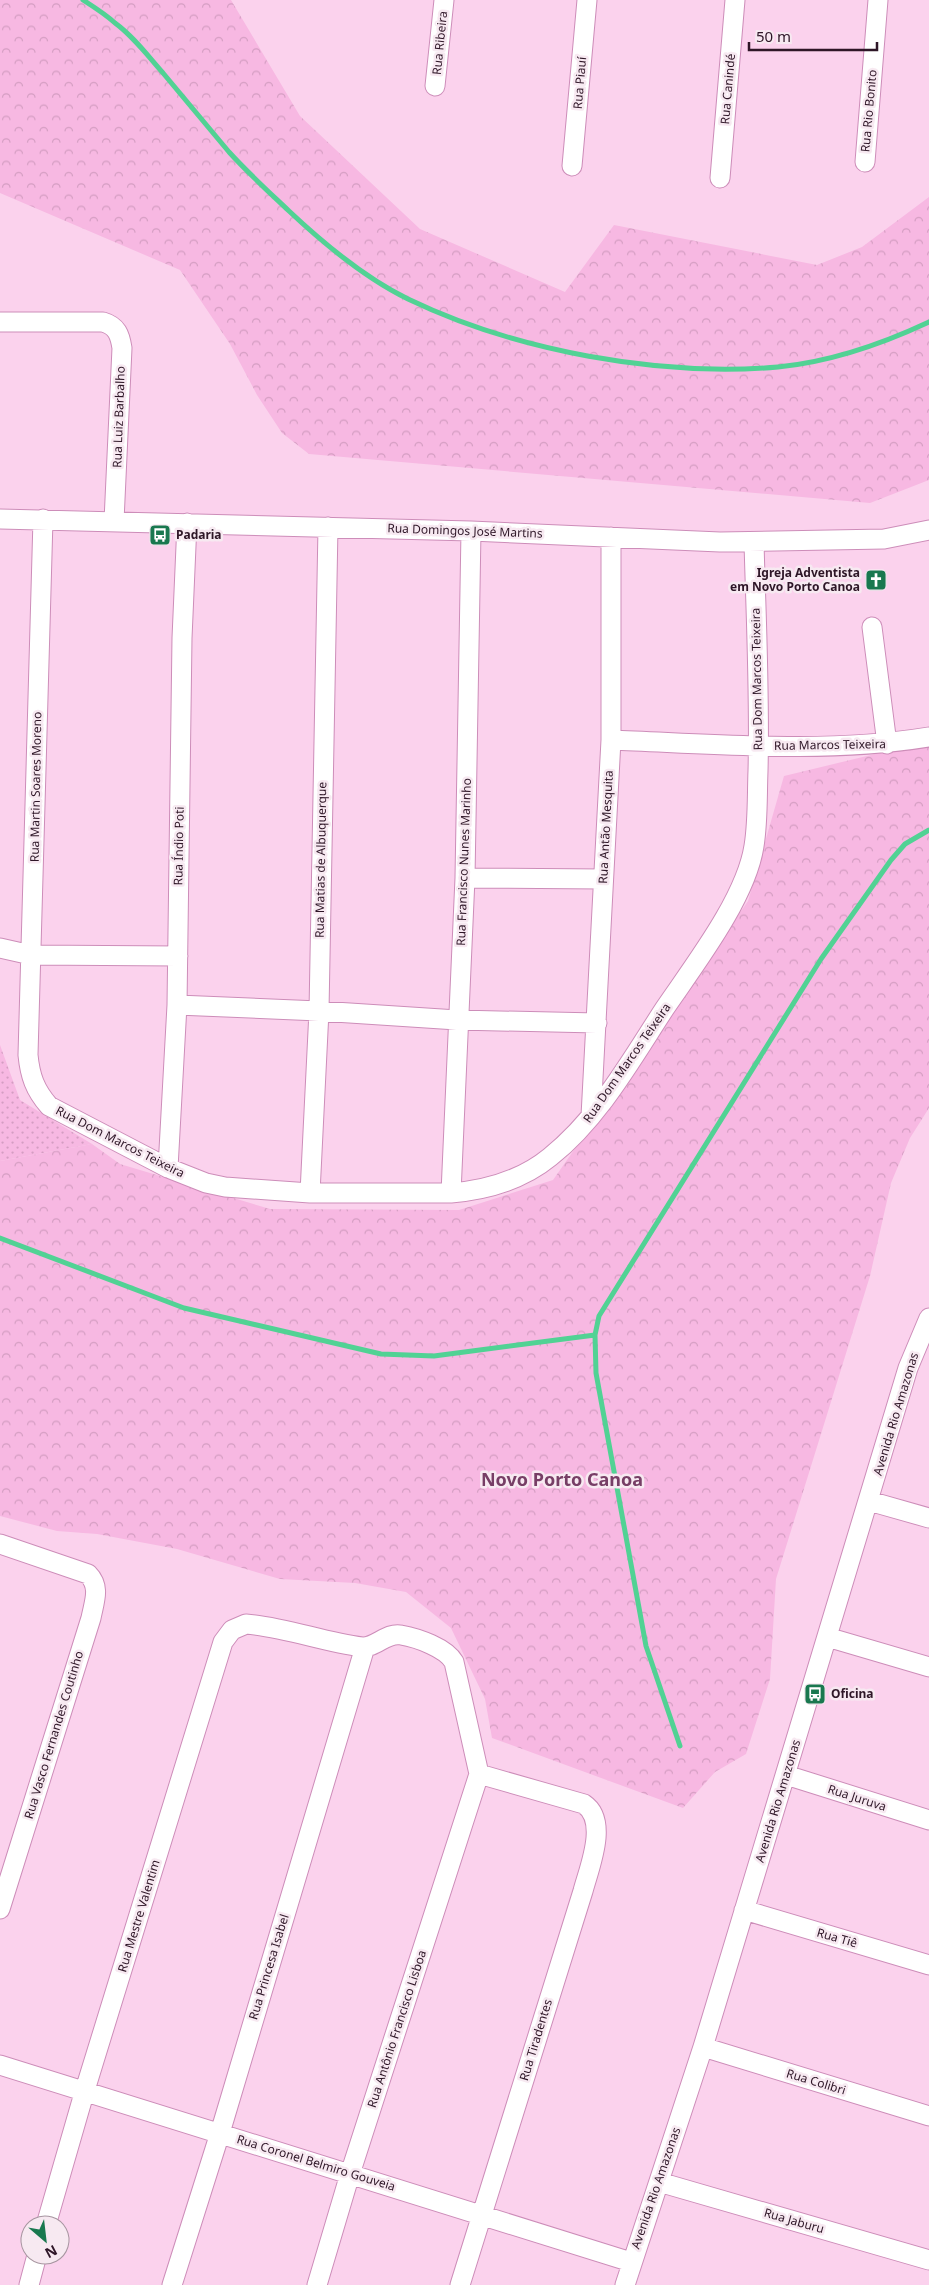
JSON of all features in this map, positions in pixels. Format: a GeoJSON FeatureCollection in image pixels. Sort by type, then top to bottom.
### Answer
{"type":"FeatureCollection","features":[{"type":"Feature","properties":{"kind":"street","name":"Rua Ribeira"},"geometry":{"type":"LineString","coordinates":[[435,86],[444,0]]}},
{"type":"Feature","properties":{"kind":"street","name":"Rua Piauí"},"geometry":{"type":"LineString","coordinates":[[572,166],[587,0]]}},
{"type":"Feature","properties":{"kind":"street","name":"Rua Canindé"},"geometry":{"type":"LineString","coordinates":[[720,178],[735,0]]}},
{"type":"Feature","properties":{"kind":"street","name":"Rua Rio Bonito"},"geometry":{"type":"LineString","coordinates":[[865,162],[878,0]]}},
{"type":"Feature","properties":{"kind":"street","name":"Rua Luiz Barbalho"},"geometry":{"type":"LineString","coordinates":[[0,322],[103,322],[111,324],[117,330],[122,348],[114,521]]}},
{"type":"Feature","properties":{"kind":"street","name":"Rua Domingos José Martins"},"geometry":{"type":"LineString","coordinates":[[0,518],[471,531],[754,542],[884,539],[929,530]]}},
{"type":"Feature","properties":{"kind":"street","name":"Rua Martin Soares Moreno"},"geometry":{"type":"LineString","coordinates":[[28,1055],[43,519]]}},
{"type":"Feature","properties":{"kind":"street","name":"Rua Índio Poti"},"geometry":{"type":"LineString","coordinates":[[168,1168],[177,1005],[182,638],[187,523]]}},
{"type":"Feature","properties":{"kind":"street","name":"Rua Matias de Albuquerque"},"geometry":{"type":"LineString","coordinates":[[310,1193],[318,1011],[328,527]]}},
{"type":"Feature","properties":{"kind":"street","name":"Rua Francisco Nunes Marinho"},"geometry":{"type":"LineString","coordinates":[[451,1193],[457,1020],[465,878],[471,531]]}},
{"type":"Feature","properties":{"kind":"street","name":"Rua Antão Mesquita"},"geometry":{"type":"LineString","coordinates":[[591,1117],[611,740],[611,537]]}},
{"type":"Feature","properties":{"kind":"street","name":"Rua Dom Marcos Teixeira"},"geometry":{"type":"LineString","coordinates":[[28,1055],[33,1083],[40,1096],[49,1106],[168,1168],[206,1183],[225,1187],[310,1193],[451,1193],[473,1191],[497,1185],[526,1172],[549,1158],[591,1117],[696,962],[735,900],[750,866],[754,846],[758,746],[754,542]]}},
{"type":"Feature","properties":{"kind":"street"},"geometry":{"type":"LineString","coordinates":[[872,627],[886,744]]}},
{"type":"Feature","properties":{"kind":"street","name":"Rua Marcos Teixeira"},"geometry":{"type":"LineString","coordinates":[[611,740],[758,746],[886,744],[929,737]]}},
{"type":"Feature","properties":{"kind":"street"},"geometry":{"type":"LineString","coordinates":[[465,878],[603,878]]}},
{"type":"Feature","properties":{"kind":"street"},"geometry":{"type":"LineString","coordinates":[[0,948],[31,955],[178,956]]}},
{"type":"Feature","properties":{"kind":"street"},"geometry":{"type":"LineString","coordinates":[[177,1005],[318,1011],[457,1020],[597,1023]]}},
{"type":"Feature","properties":{"kind":"street","name":"Avenida Rio Amazonas"},"geometry":{"type":"LineString","coordinates":[[625,2285],[703,2047],[908,1368],[929,1318]]}},
{"type":"Feature","properties":{"kind":"street"},"geometry":{"type":"LineString","coordinates":[[869,1501],[929,1518]]}},
{"type":"Feature","properties":{"kind":"street","name":"Rua Vasco Fernandes Coutinho"},"geometry":{"type":"LineString","coordinates":[[0,1544],[88,1574],[95,1584],[96,1592],[91,1618],[0,1909]]}},
{"type":"Feature","properties":{"kind":"street","name":"Rua Mestre Valentim"},"geometry":{"type":"LineString","coordinates":[[49,2215],[85,2090],[223,1642],[232,1630],[246,1624],[252,1624],[365,1647]]}},
{"type":"Feature","properties":{"kind":"street"},"geometry":{"type":"LineString","coordinates":[[365,1647],[384,1637],[400,1634],[443,1649],[450,1655],[457,1671],[479,1774]]}},
{"type":"Feature","properties":{"kind":"street"},"geometry":{"type":"LineString","coordinates":[[828,1636],[929,1667]]}},
{"type":"Feature","properties":{"kind":"street","name":"Rua Princesa Isabel"},"geometry":{"type":"LineString","coordinates":[[172,2285],[220,2133],[365,1647]]}},
{"type":"Feature","properties":{"kind":"street","name":"Rua Tiradentes"},"geometry":{"type":"LineString","coordinates":[[460,2285],[596,1845],[594,1814],[590,1808],[578,1802],[479,1774]]}},
{"type":"Feature","properties":{"kind":"street","name":"Rua Antônio Francisco Lisboa"},"geometry":{"type":"LineString","coordinates":[[317,2285],[350,2174],[479,1774]]}},
{"type":"Feature","properties":{"kind":"street","name":"Rua Juruva"},"geometry":{"type":"LineString","coordinates":[[786,1775],[929,1820]]}},
{"type":"Feature","properties":{"kind":"street","name":"Rua Tiê"},"geometry":{"type":"LineString","coordinates":[[744,1910],[929,1965]]}},
{"type":"Feature","properties":{"kind":"street","name":"Rua Colibri"},"geometry":{"type":"LineString","coordinates":[[703,2047],[929,2116]]}},
{"type":"Feature","properties":{"kind":"street","name":"Rua Coronel Belmiro Gouveia"},"geometry":{"type":"LineString","coordinates":[[0,2064],[631,2262]]}},
{"type":"Feature","properties":{"kind":"street","name":"Rua Jaburu"},"geometry":{"type":"LineString","coordinates":[[659,2182],[929,2260]]}},
{"type":"Feature","properties":{"kind":"street"},"geometry":{"type":"LineString","coordinates":[[29,2285],[34,2265]]}},
{"type":"Feature","properties":{"kind":"green space"},"geometry":{"type":"Polygon","coordinates":[[[0,0],[231,0],[300,116],[420,229],[565,292],[614,225],[817,265],[862,247],[929,197],[929,480],[870,503],[309,454],[282,433],[257,395],[230,344],[180,270],[0,193],[0,0]]]}},
{"type":"Feature","properties":{"kind":"green space"},"geometry":{"type":"Polygon","coordinates":[[[929,741],[929,1108],[910,1138],[891,1183],[870,1276],[776,1579],[770,1679],[746,1754],[715,1772],[683,1808],[492,1738],[485,1699],[451,1628],[406,1592],[355,1583],[280,1579],[177,1549],[97,1534],[57,1531],[0,1516],[0,1161],[92,1144],[120,1164],[270,1209],[459,1210],[553,1180],[748,901],[784,776],[929,741]]]}},
{"type":"Feature","properties":{"kind":"green space"},"geometry":{"type":"Polygon","coordinates":[[[0,1045],[20,1100],[92,1144],[0,1161],[0,1045]]]}},
{"type":"Feature","properties":{"kind":"waterway"},"geometry":{"type":"LineString","coordinates":[[83,0],[122,28],[134,40],[236,160],[302,223],[361,271],[408,299],[450,317],[495,333],[541,346],[589,356],[637,364],[732,369],[778,367],[817,361],[874,345],[929,322]]}},
{"type":"Feature","properties":{"kind":"waterway"},"geometry":{"type":"LineString","coordinates":[[680,1746],[646,1646],[596,1373],[595,1335],[599,1316],[821,959],[891,860],[905,844],[929,830]]}},
{"type":"Feature","properties":{"kind":"waterway"},"geometry":{"type":"LineString","coordinates":[[0,1238],[184,1308],[381,1354],[434,1356],[595,1335]]}},
{"type":"Feature","properties":{"kind":"place","name":"Padaria"},"geometry":{"type":"Point","coordinates":[160,535]}},
{"type":"Feature","properties":{"kind":"place","name":"Igreja Adventista em Novo Porto Canoa"},"geometry":{"type":"Point","coordinates":[876,580]}},
{"type":"Feature","properties":{"kind":"place","name":"Oficina"},"geometry":{"type":"Point","coordinates":[815,1694]}},
{"type":"Feature","properties":{"kind":"district","name":"Novo Porto Canoa"},"geometry":{"type":"Point","coordinates":[562,1480]}}]}
